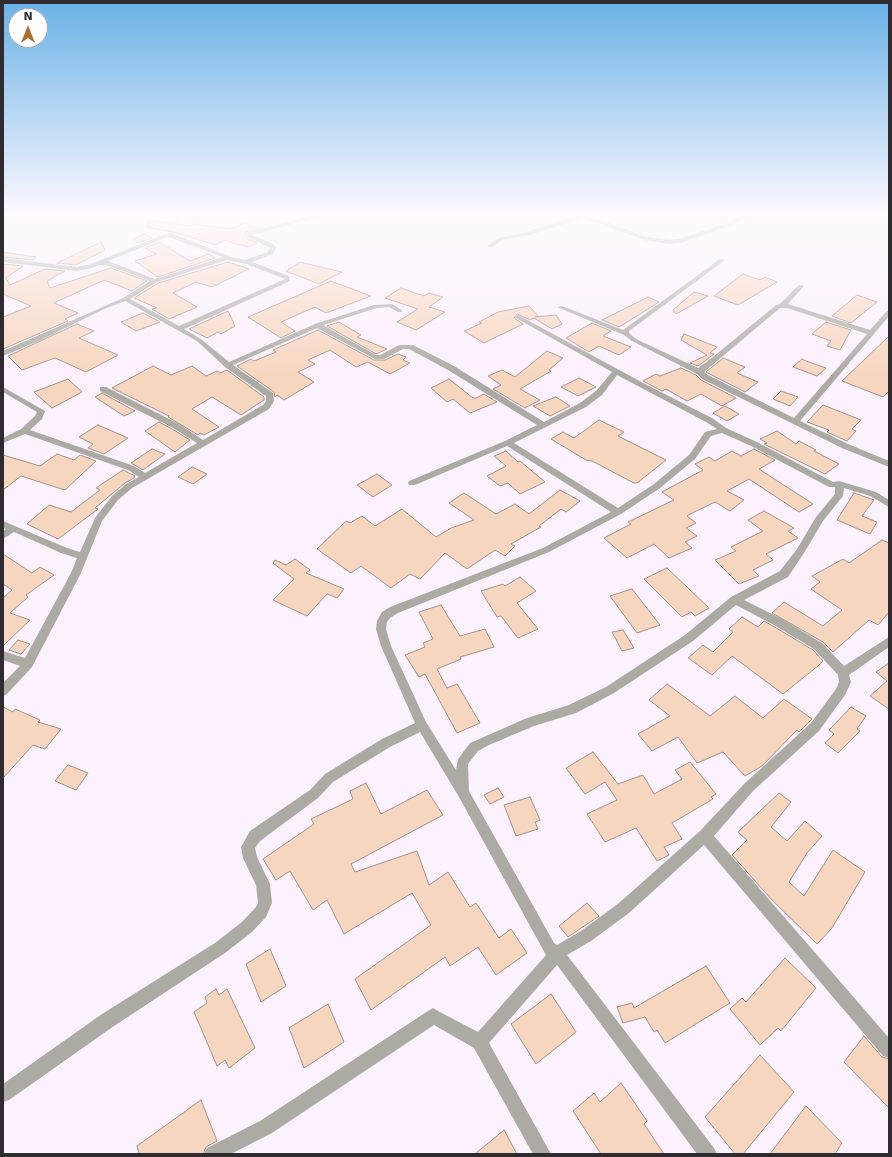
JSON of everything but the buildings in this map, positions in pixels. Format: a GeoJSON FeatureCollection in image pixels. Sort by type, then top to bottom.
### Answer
{"type":"FeatureCollection","features":[{"type":"Feature","properties":{"kind":"street"},"geometry":{"type":"LineString","coordinates":[[123,269],[154,281]]}},
{"type":"Feature","properties":{"kind":"street"},"geometry":{"type":"LineString","coordinates":[[3,354],[125,299],[154,281],[193,269]]}},
{"type":"Feature","properties":{"kind":"street"},"geometry":{"type":"LineString","coordinates":[[179,329],[288,280],[287,277],[266,269]]}},
{"type":"Feature","properties":{"kind":"street"},"geometry":{"type":"LineString","coordinates":[[626,334],[626,330],[710,269]]}},
{"type":"Feature","properties":{"kind":"street"},"geometry":{"type":"LineString","coordinates":[[700,372],[701,368],[720,355],[778,306],[782,305],[801,286]]}},
{"type":"Feature","properties":{"kind":"street"},"geometry":{"type":"LineString","coordinates":[[3,691],[28,664],[76,573],[98,520],[106,508],[129,486],[266,406],[270,401],[270,395],[228,365],[199,340],[125,299]]}},
{"type":"Feature","properties":{"kind":"street"},"geometry":{"type":"LineString","coordinates":[[228,365],[317,325],[380,305],[390,305],[400,311]]}},
{"type":"Feature","properties":{"kind":"street"},"geometry":{"type":"LineString","coordinates":[[782,305],[872,333]]}},
{"type":"Feature","properties":{"kind":"street"},"geometry":{"type":"LineString","coordinates":[[560,307],[626,334],[647,347],[700,372],[711,380],[845,446],[889,464]]}},
{"type":"Feature","properties":{"kind":"street"},"geometry":{"type":"LineString","coordinates":[[795,421],[889,312]]}},
{"type":"Feature","properties":{"kind":"street"},"geometry":{"type":"LineString","coordinates":[[518,317],[642,386],[709,420],[723,430],[754,444],[832,485],[839,484],[873,494],[889,504]]}},
{"type":"Feature","properties":{"kind":"street"},"geometry":{"type":"LineString","coordinates":[[317,325],[376,358],[402,347],[410,347],[451,368],[543,425]]}},
{"type":"Feature","properties":{"kind":"street"},"geometry":{"type":"LineString","coordinates":[[412,483],[508,443],[583,405],[599,394],[617,371]]}},
{"type":"Feature","properties":{"kind":"street"},"geometry":{"type":"LineString","coordinates":[[3,388],[41,411],[39,417],[24,431],[3,441]]}},
{"type":"Feature","properties":{"kind":"street"},"geometry":{"type":"LineString","coordinates":[[103,389],[176,426],[202,443]]}},
{"type":"Feature","properties":{"kind":"street"},"geometry":{"type":"LineString","coordinates":[[708,1154],[557,953],[549,948],[464,794],[422,725],[386,646],[381,629],[382,621],[386,615],[394,610],[546,550],[618,512],[657,486],[692,458],[708,434],[723,430]]}},
{"type":"Feature","properties":{"kind":"street"},"geometry":{"type":"LineString","coordinates":[[24,431],[120,464],[145,477]]}},
{"type":"Feature","properties":{"kind":"street"},"geometry":{"type":"LineString","coordinates":[[508,443],[618,512]]}},
{"type":"Feature","properties":{"kind":"street"},"geometry":{"type":"LineString","coordinates":[[464,794],[462,763],[474,747],[531,722],[572,709],[610,690],[688,638],[735,600],[784,574],[801,551],[819,519],[840,494],[839,484]]}},
{"type":"Feature","properties":{"kind":"street"},"geometry":{"type":"LineString","coordinates":[[3,524],[64,551],[83,556]]}},
{"type":"Feature","properties":{"kind":"street"},"geometry":{"type":"LineString","coordinates":[[3,536],[13,528]]}},
{"type":"Feature","properties":{"kind":"street"},"geometry":{"type":"LineString","coordinates":[[480,1042],[557,953],[586,936],[624,908],[705,836],[749,787],[816,727],[841,692],[846,682],[843,673],[818,646],[778,622],[735,600]]}},
{"type":"Feature","properties":{"kind":"street"},"geometry":{"type":"LineString","coordinates":[[843,673],[889,641]]}},
{"type":"Feature","properties":{"kind":"street"},"geometry":{"type":"LineString","coordinates":[[3,655],[28,664]]}},
{"type":"Feature","properties":{"kind":"street"},"geometry":{"type":"LineString","coordinates":[[3,1094],[108,1020],[220,948],[247,927],[261,912],[265,903],[263,884],[250,858],[248,846],[255,836],[314,794],[335,774],[386,743],[422,725]]}},
{"type":"Feature","properties":{"kind":"street"},"geometry":{"type":"LineString","coordinates":[[705,836],[889,1050]]}},
{"type":"Feature","properties":{"kind":"street"},"geometry":{"type":"LineString","coordinates":[[213,1154],[266,1127],[433,1016],[480,1042],[542,1154]]}}]}
